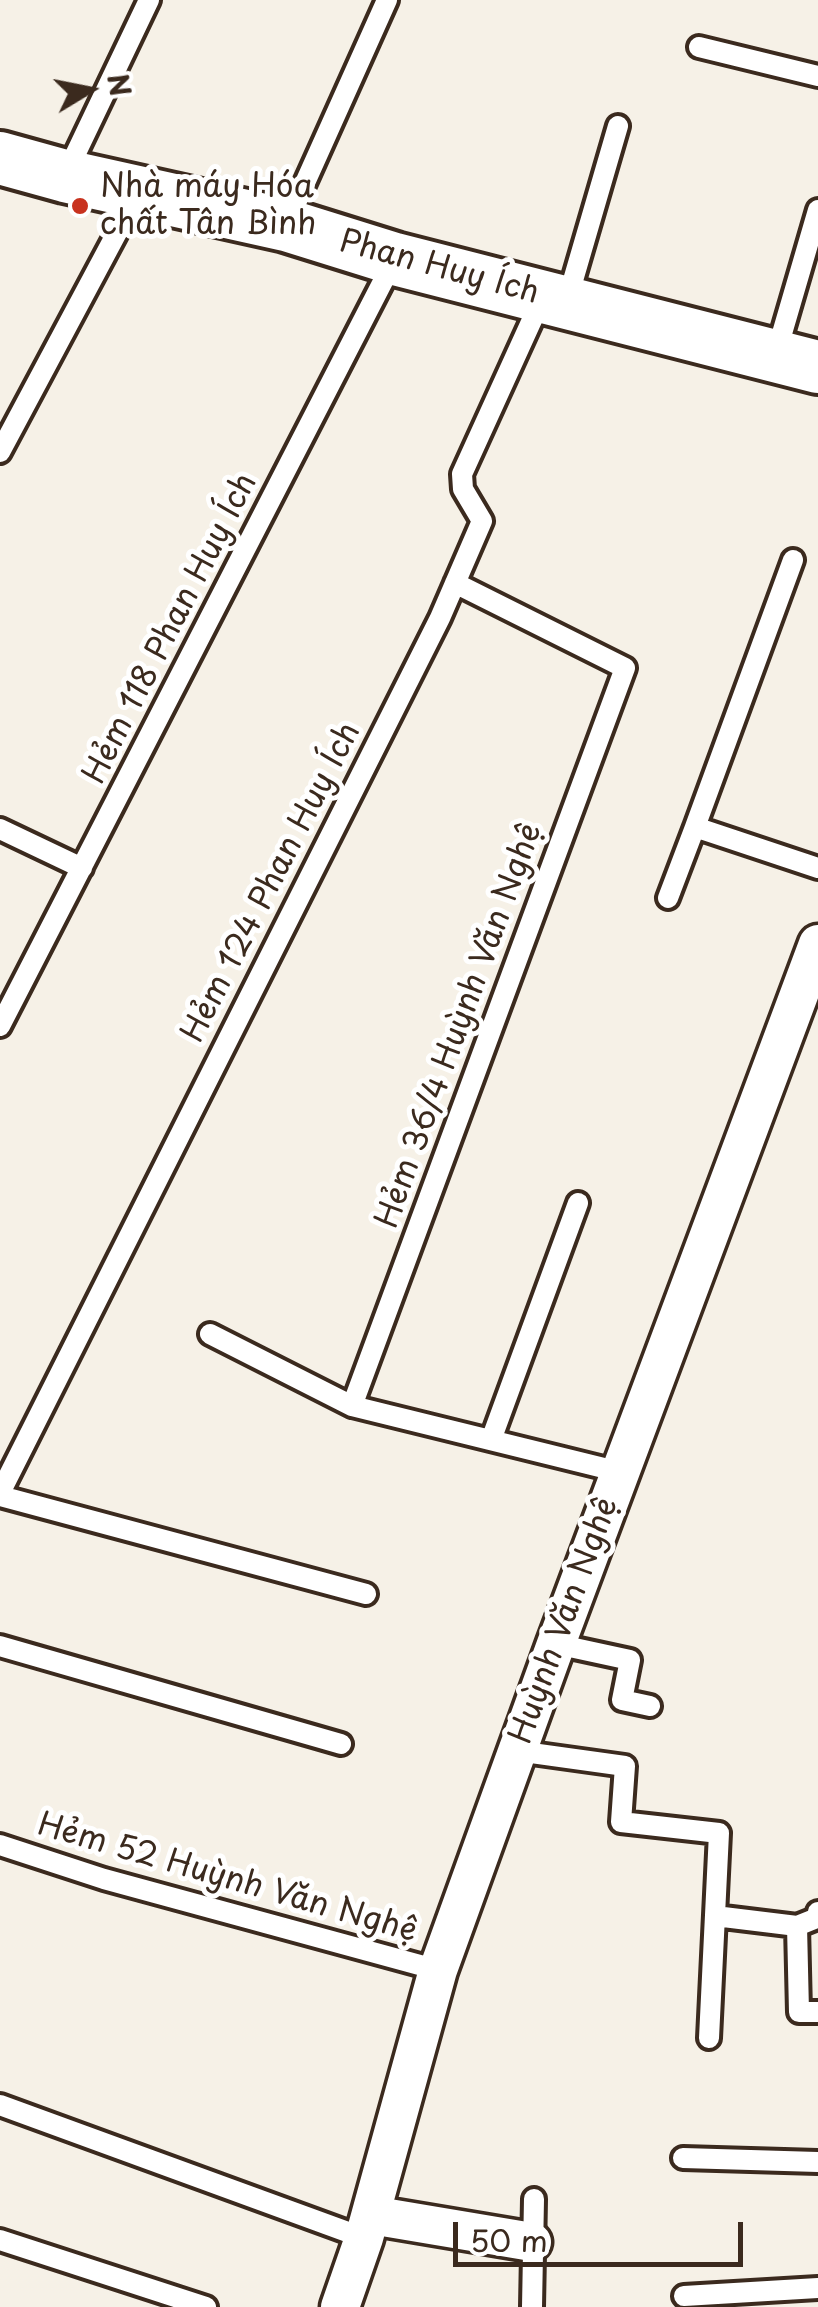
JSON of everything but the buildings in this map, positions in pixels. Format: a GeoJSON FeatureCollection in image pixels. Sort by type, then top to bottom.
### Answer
{"type":"FeatureCollection","features":[{"type":"Feature","properties":{"kind":"main road","name":"Phan Huy Ích"},"geometry":{"type":"LineString","coordinates":[[0,158],[286,225],[395,259],[796,361]]}},
{"type":"Feature","properties":{"kind":"street","name":"Huỳnh Văn Nghệ"},"geometry":{"type":"LineString","coordinates":[[340,2307],[368,2226],[438,1970],[818,944]]}},
{"type":"Feature","properties":{"kind":"street"},"geometry":{"type":"LineString","coordinates":[[368,2226],[532,2242]]}},
{"type":"Feature","properties":{"kind":"lane"},"geometry":{"type":"LineString","coordinates":[[65,176],[149,0]]}},
{"type":"Feature","properties":{"kind":"lane"},"geometry":{"type":"LineString","coordinates":[[286,225],[387,0]]}},
{"type":"Feature","properties":{"kind":"lane"},"geometry":{"type":"LineString","coordinates":[[699,48],[818,76]]}},
{"type":"Feature","properties":{"kind":"lane","name":"Hẻm 124 Phan Huy Ích"},"geometry":{"type":"LineString","coordinates":[[0,1494],[455,583],[482,521],[463,489],[462,474],[555,299],[618,126]]}},
{"type":"Feature","properties":{"kind":"lane"},"geometry":{"type":"LineString","coordinates":[[0,452],[138,193]]}},
{"type":"Feature","properties":{"kind":"lane"},"geometry":{"type":"LineString","coordinates":[[796,361],[818,210]]}},
{"type":"Feature","properties":{"kind":"lane","name":"Hẻm 118 Phan Huy Ích"},"geometry":{"type":"LineString","coordinates":[[0,1026],[395,259]]}},
{"type":"Feature","properties":{"kind":"lane"},"geometry":{"type":"LineString","coordinates":[[668,898],[793,560]]}},
{"type":"Feature","properties":{"kind":"lane","name":"Hẻm 36/4 Huỳnh Văn Nghệ"},"geometry":{"type":"LineString","coordinates":[[352,1406],[625,668],[455,583]]}},
{"type":"Feature","properties":{"kind":"lane"},"geometry":{"type":"LineString","coordinates":[[0,828],[82,868]]}},
{"type":"Feature","properties":{"kind":"lane"},"geometry":{"type":"LineString","coordinates":[[695,828],[818,868]]}},
{"type":"Feature","properties":{"kind":"lane"},"geometry":{"type":"LineString","coordinates":[[491,1440],[578,1203]]}},
{"type":"Feature","properties":{"kind":"lane"},"geometry":{"type":"LineString","coordinates":[[210,1334],[352,1406],[620,1472]]}},
{"type":"Feature","properties":{"kind":"lane"},"geometry":{"type":"LineString","coordinates":[[0,1494],[366,1594]]}},
{"type":"Feature","properties":{"kind":"lane"},"geometry":{"type":"LineString","coordinates":[[556,1644],[630,1660],[622,1700],[650,1706]]}},
{"type":"Feature","properties":{"kind":"lane"},"geometry":{"type":"LineString","coordinates":[[0,1646],[341,1744]]}},
{"type":"Feature","properties":{"kind":"lane"},"geometry":{"type":"LineString","coordinates":[[517,1751],[625,1766],[621,1822],[719,1833],[709,2038]]}},
{"type":"Feature","properties":{"kind":"lane","name":"Hẻm 52 Huỳnh Văn Nghệ"},"geometry":{"type":"LineString","coordinates":[[0,1845],[104,1880],[438,1970]]}},
{"type":"Feature","properties":{"kind":"lane"},"geometry":{"type":"LineString","coordinates":[[715,1916],[797,1926],[817,1918],[818,1912]]}},
{"type":"Feature","properties":{"kind":"lane"},"geometry":{"type":"LineString","coordinates":[[797,1926],[809,2012]]}},
{"type":"Feature","properties":{"kind":"lane"},"geometry":{"type":"LineString","coordinates":[[0,2105],[368,2226]]}},
{"type":"Feature","properties":{"kind":"lane"},"geometry":{"type":"LineString","coordinates":[[683,2158],[818,2162]]}},
{"type":"Feature","properties":{"kind":"lane"},"geometry":{"type":"LineString","coordinates":[[532,2307],[534,2199]]}},
{"type":"Feature","properties":{"kind":"lane"},"geometry":{"type":"LineString","coordinates":[[0,2240],[206,2307]]}},
{"type":"Feature","properties":{"kind":"lane"},"geometry":{"type":"LineString","coordinates":[[684,2296],[818,2288]]}},
{"type":"Feature","properties":{"kind":"place","name":"Nhà máy Hóa chất Tân Bình"},"geometry":{"type":"Point","coordinates":[80,206]}}]}
